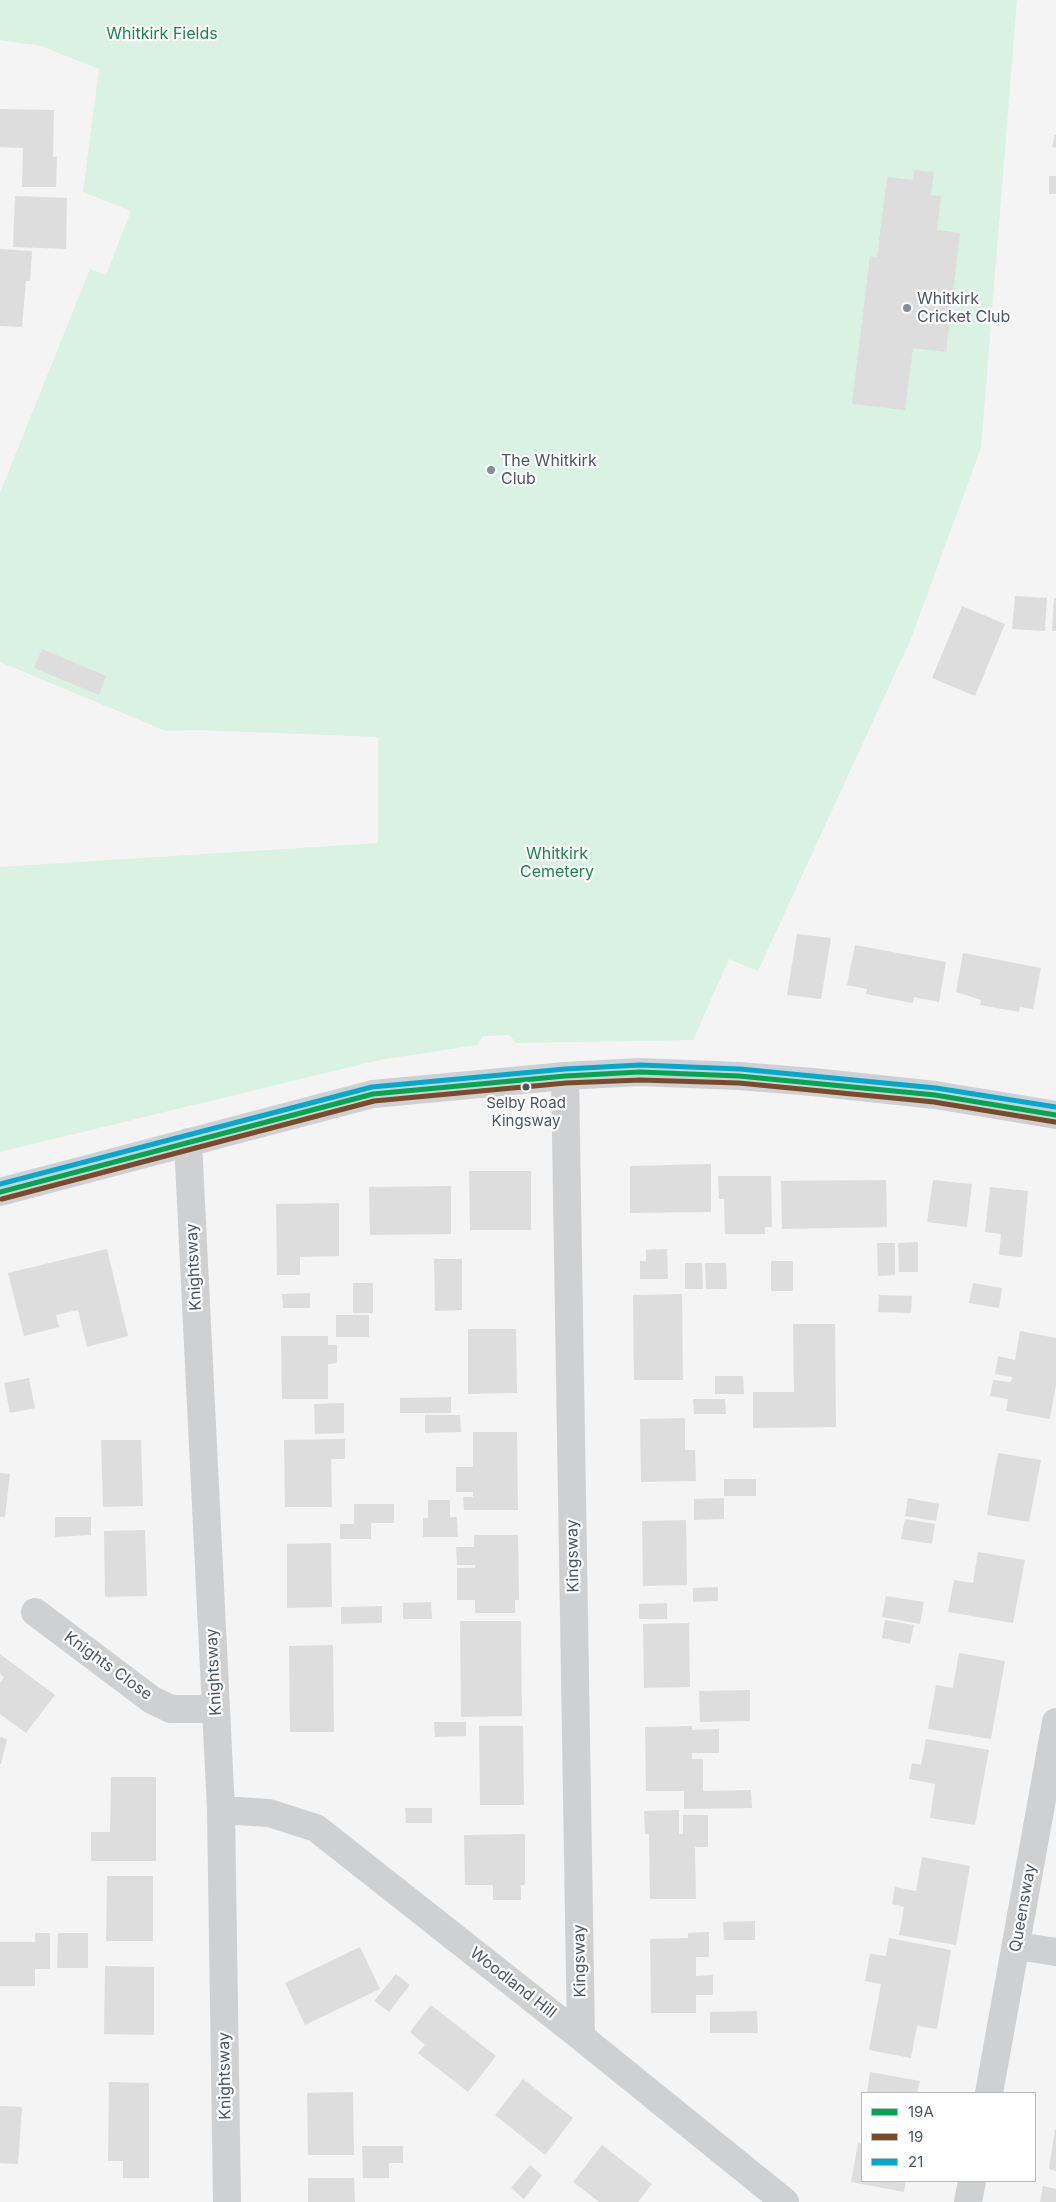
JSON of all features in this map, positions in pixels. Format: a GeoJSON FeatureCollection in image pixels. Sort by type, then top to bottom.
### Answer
{"type":"FeatureCollection","features":[{"type":"Feature","properties":{"kind":"main road"},"geometry":{"type":"LineString","coordinates":[[0,1192],[373,1094],[565,1076],[640,1072],[776,1079],[935,1095],[1056,1115]]}},
{"type":"Feature","properties":{"kind":"street","name":"Kingsway"},"geometry":{"type":"LineString","coordinates":[[565,1076],[581,2037]]}},
{"type":"Feature","properties":{"kind":"street","name":"Knightsway"},"geometry":{"type":"LineString","coordinates":[[188,1142],[221,1810],[227,2202]]}},
{"type":"Feature","properties":{"kind":"street","name":"Knights Close"},"geometry":{"type":"LineString","coordinates":[[35,1612],[152,1700],[171,1709],[216,1709]]}},
{"type":"Feature","properties":{"kind":"street","name":"Queensway"},"geometry":{"type":"LineString","coordinates":[[989,2092],[1056,1722]]}},
{"type":"Feature","properties":{"kind":"street","name":"Woodland Hill"},"geometry":{"type":"LineString","coordinates":[[221,1810],[269,1812],[316,1828],[581,2037],[785,2202]]}},
{"type":"Feature","properties":{"kind":"street"},"geometry":{"type":"LineString","coordinates":[[1017,1946],[1056,1952]]}},
{"type":"Feature","properties":{"kind":"street"},"geometry":{"type":"LineString","coordinates":[[968,2202],[972,2182]]}},
{"type":"Feature","properties":{"kind":"green space","name":"The Whitkirk Club"},"geometry":{"type":"Polygon","coordinates":[[[0,0],[1017,0],[981,448],[910,641],[758,971],[729,959],[693,1040],[516,1043],[509,1035],[483,1036],[477,1045],[379,1060],[0,1152],[0,867],[378,843],[378,737],[196,730],[166,731],[0,662],[0,493],[90,269],[106,275],[131,211],[83,192],[99,69],[41,46],[0,40],[0,0]]]}},
{"type":"Feature","properties":{"kind":"building"},"geometry":{"type":"Polygon","coordinates":[[[0,109],[54,110],[53,157],[57,156],[56,187],[22,187],[23,148],[0,147],[0,109]]]}},
{"type":"Feature","properties":{"kind":"building"},"geometry":{"type":"Polygon","coordinates":[[[1056,135],[1056,148],[1052,147],[1056,135]]]}},
{"type":"Feature","properties":{"kind":"building"},"geometry":{"type":"Polygon","coordinates":[[[914,170],[934,172],[931,195],[941,196],[937,230],[960,233],[946,352],[913,348],[905,410],[852,404],[870,256],[877,257],[887,177],[913,180],[914,170]]]}},
{"type":"Feature","properties":{"kind":"building"},"geometry":{"type":"Polygon","coordinates":[[[1049,176],[1056,176],[1056,194],[1049,194],[1049,176]]]}},
{"type":"Feature","properties":{"kind":"building"},"geometry":{"type":"Polygon","coordinates":[[[15,196],[67,198],[66,249],[13,247],[15,196]]]}},
{"type":"Feature","properties":{"kind":"building"},"geometry":{"type":"Polygon","coordinates":[[[0,249],[32,251],[30,281],[26,281],[22,327],[0,326],[0,249]]]}},
{"type":"Feature","properties":{"kind":"building"},"geometry":{"type":"Polygon","coordinates":[[[1015,596],[1047,598],[1045,631],[1012,629],[1015,596]]]}},
{"type":"Feature","properties":{"kind":"building"},"geometry":{"type":"Polygon","coordinates":[[[1054,598],[1056,598],[1056,631],[1052,631],[1054,598]]]}},
{"type":"Feature","properties":{"kind":"building"},"geometry":{"type":"Polygon","coordinates":[[[962,606],[1005,624],[975,696],[932,678],[962,606]]]}},
{"type":"Feature","properties":{"kind":"building"},"geometry":{"type":"Polygon","coordinates":[[[42,649],[106,676],[99,695],[34,668],[42,649]]]}},
{"type":"Feature","properties":{"kind":"building"},"geometry":{"type":"Polygon","coordinates":[[[797,934],[831,938],[821,999],[787,995],[797,934]]]}},
{"type":"Feature","properties":{"kind":"building"},"geometry":{"type":"Polygon","coordinates":[[[855,945],[946,962],[939,1002],[914,997],[913,1003],[866,994],[867,989],[847,985],[855,945]]]}},
{"type":"Feature","properties":{"kind":"building"},"geometry":{"type":"Polygon","coordinates":[[[963,953],[1041,968],[1033,1009],[1020,1007],[1019,1012],[980,1005],[981,1000],[956,992],[963,953]]]}},
{"type":"Feature","properties":{"kind":"building"},"geometry":{"type":"Polygon","coordinates":[[[711,1164],[711,1212],[630,1213],[630,1166],[711,1164]]]}},
{"type":"Feature","properties":{"kind":"building"},"geometry":{"type":"Polygon","coordinates":[[[469,1171],[531,1171],[531,1230],[470,1230],[469,1171]]]}},
{"type":"Feature","properties":{"kind":"building"},"geometry":{"type":"Polygon","coordinates":[[[718,1176],[771,1176],[772,1227],[765,1227],[765,1234],[725,1234],[724,1199],[719,1199],[718,1176]]]}},
{"type":"Feature","properties":{"kind":"building"},"geometry":{"type":"Polygon","coordinates":[[[886,1180],[887,1227],[782,1229],[781,1181],[886,1180]]]}},
{"type":"Feature","properties":{"kind":"building"},"geometry":{"type":"Polygon","coordinates":[[[933,1180],[972,1184],[967,1227],[927,1222],[933,1180]]]}},
{"type":"Feature","properties":{"kind":"building"},"geometry":{"type":"Polygon","coordinates":[[[451,1186],[451,1234],[370,1235],[369,1187],[451,1186]]]}},
{"type":"Feature","properties":{"kind":"building"},"geometry":{"type":"Polygon","coordinates":[[[990,1187],[1028,1191],[1022,1257],[999,1255],[1001,1234],[985,1232],[990,1187]]]}},
{"type":"Feature","properties":{"kind":"building"},"geometry":{"type":"Polygon","coordinates":[[[339,1203],[339,1256],[300,1257],[300,1275],[277,1275],[276,1204],[339,1203]]]}},
{"type":"Feature","properties":{"kind":"building"},"geometry":{"type":"Polygon","coordinates":[[[918,1242],[918,1272],[899,1272],[898,1243],[918,1242]]]}},
{"type":"Feature","properties":{"kind":"building"},"geometry":{"type":"Polygon","coordinates":[[[877,1243],[895,1243],[895,1275],[878,1276],[877,1243]]]}},
{"type":"Feature","properties":{"kind":"building"},"geometry":{"type":"Polygon","coordinates":[[[107,1249],[128,1336],[87,1347],[78,1310],[56,1315],[59,1327],[24,1336],[8,1273],[107,1249]]]}},
{"type":"Feature","properties":{"kind":"building"},"geometry":{"type":"Polygon","coordinates":[[[667,1249],[668,1279],[640,1279],[640,1261],[646,1261],[646,1250],[667,1249]]]}},
{"type":"Feature","properties":{"kind":"building"},"geometry":{"type":"Polygon","coordinates":[[[434,1259],[462,1259],[462,1310],[435,1311],[434,1259]]]}},
{"type":"Feature","properties":{"kind":"building"},"geometry":{"type":"Polygon","coordinates":[[[771,1261],[793,1261],[793,1291],[771,1291],[771,1261]]]}},
{"type":"Feature","properties":{"kind":"building"},"geometry":{"type":"Polygon","coordinates":[[[685,1263],[702,1263],[703,1289],[685,1289],[685,1263]]]}},
{"type":"Feature","properties":{"kind":"building"},"geometry":{"type":"Polygon","coordinates":[[[705,1263],[726,1263],[727,1289],[706,1289],[705,1263]]]}},
{"type":"Feature","properties":{"kind":"building"},"geometry":{"type":"Polygon","coordinates":[[[353,1283],[373,1283],[373,1313],[353,1313],[353,1283]]]}},
{"type":"Feature","properties":{"kind":"building"},"geometry":{"type":"Polygon","coordinates":[[[973,1283],[1002,1288],[999,1308],[969,1303],[973,1283]]]}},
{"type":"Feature","properties":{"kind":"building"},"geometry":{"type":"Polygon","coordinates":[[[310,1293],[310,1308],[283,1308],[282,1294],[310,1293]]]}},
{"type":"Feature","properties":{"kind":"building"},"geometry":{"type":"Polygon","coordinates":[[[682,1294],[683,1380],[634,1380],[633,1295],[682,1294]]]}},
{"type":"Feature","properties":{"kind":"building"},"geometry":{"type":"Polygon","coordinates":[[[879,1295],[912,1296],[911,1313],[878,1312],[879,1295]]]}},
{"type":"Feature","properties":{"kind":"building"},"geometry":{"type":"Polygon","coordinates":[[[336,1315],[369,1315],[369,1337],[336,1337],[336,1315]]]}},
{"type":"Feature","properties":{"kind":"building"},"geometry":{"type":"Polygon","coordinates":[[[793,1324],[835,1324],[836,1427],[753,1428],[753,1392],[794,1392],[793,1324]]]}},
{"type":"Feature","properties":{"kind":"building"},"geometry":{"type":"Polygon","coordinates":[[[468,1329],[516,1329],[517,1393],[468,1394],[468,1329]]]}},
{"type":"Feature","properties":{"kind":"building"},"geometry":{"type":"Polygon","coordinates":[[[1020,1331],[1056,1338],[1056,1384],[1050,1419],[1006,1411],[1008,1399],[990,1396],[993,1380],[1011,1382],[1012,1377],[995,1374],[998,1356],[1015,1360],[1020,1331]]]}},
{"type":"Feature","properties":{"kind":"building"},"geometry":{"type":"Polygon","coordinates":[[[281,1336],[328,1336],[328,1345],[337,1345],[337,1363],[328,1364],[328,1399],[282,1399],[281,1336]]]}},
{"type":"Feature","properties":{"kind":"building"},"geometry":{"type":"Polygon","coordinates":[[[715,1376],[743,1376],[744,1394],[715,1394],[715,1376]]]}},
{"type":"Feature","properties":{"kind":"building"},"geometry":{"type":"Polygon","coordinates":[[[29,1378],[35,1408],[10,1413],[4,1383],[29,1378]]]}},
{"type":"Feature","properties":{"kind":"building"},"geometry":{"type":"Polygon","coordinates":[[[451,1397],[451,1413],[400,1413],[400,1398],[451,1397]]]}},
{"type":"Feature","properties":{"kind":"building"},"geometry":{"type":"Polygon","coordinates":[[[693,1399],[725,1399],[726,1414],[694,1414],[693,1399]]]}},
{"type":"Feature","properties":{"kind":"building"},"geometry":{"type":"Polygon","coordinates":[[[344,1403],[344,1433],[315,1434],[314,1404],[344,1403]]]}},
{"type":"Feature","properties":{"kind":"building"},"geometry":{"type":"Polygon","coordinates":[[[425,1415],[460,1415],[461,1432],[425,1433],[425,1415]]]}},
{"type":"Feature","properties":{"kind":"building"},"geometry":{"type":"Polygon","coordinates":[[[685,1418],[685,1450],[695,1450],[696,1481],[641,1482],[640,1419],[685,1418]]]}},
{"type":"Feature","properties":{"kind":"building"},"geometry":{"type":"Polygon","coordinates":[[[473,1432],[517,1432],[518,1510],[464,1510],[463,1497],[473,1497],[473,1492],[456,1492],[456,1467],[473,1467],[473,1432]]]}},
{"type":"Feature","properties":{"kind":"building"},"geometry":{"type":"Polygon","coordinates":[[[345,1439],[345,1459],[331,1459],[332,1507],[285,1507],[284,1440],[345,1439]]]}},
{"type":"Feature","properties":{"kind":"building"},"geometry":{"type":"Polygon","coordinates":[[[101,1440],[141,1440],[143,1506],[103,1507],[101,1440]]]}},
{"type":"Feature","properties":{"kind":"building"},"geometry":{"type":"Polygon","coordinates":[[[998,1453],[1041,1460],[1029,1522],[987,1515],[998,1453]]]}},
{"type":"Feature","properties":{"kind":"building"},"geometry":{"type":"Polygon","coordinates":[[[0,1473],[10,1474],[5,1517],[0,1517],[0,1473]]]}},
{"type":"Feature","properties":{"kind":"building"},"geometry":{"type":"Polygon","coordinates":[[[724,1479],[756,1479],[756,1496],[724,1496],[724,1479]]]}},
{"type":"Feature","properties":{"kind":"building"},"geometry":{"type":"Polygon","coordinates":[[[724,1498],[724,1519],[694,1520],[694,1499],[724,1498]]]}},
{"type":"Feature","properties":{"kind":"building"},"geometry":{"type":"Polygon","coordinates":[[[908,1498],[939,1504],[936,1521],[905,1516],[908,1498]]]}},
{"type":"Feature","properties":{"kind":"building"},"geometry":{"type":"Polygon","coordinates":[[[428,1500],[450,1500],[450,1517],[457,1517],[458,1537],[423,1537],[423,1518],[428,1518],[428,1500]]]}},
{"type":"Feature","properties":{"kind":"building"},"geometry":{"type":"Polygon","coordinates":[[[354,1504],[394,1504],[394,1523],[371,1523],[371,1539],[340,1539],[340,1524],[354,1524],[354,1504]]]}},
{"type":"Feature","properties":{"kind":"building"},"geometry":{"type":"Polygon","coordinates":[[[55,1517],[91,1517],[91,1535],[55,1537],[55,1517]]]}},
{"type":"Feature","properties":{"kind":"building"},"geometry":{"type":"Polygon","coordinates":[[[905,1519],[935,1524],[932,1544],[901,1539],[905,1519]]]}},
{"type":"Feature","properties":{"kind":"building"},"geometry":{"type":"Polygon","coordinates":[[[686,1520],[687,1585],[643,1586],[642,1521],[686,1520]]]}},
{"type":"Feature","properties":{"kind":"building"},"geometry":{"type":"Polygon","coordinates":[[[145,1530],[147,1596],[105,1597],[104,1531],[145,1530]]]}},
{"type":"Feature","properties":{"kind":"building"},"geometry":{"type":"Polygon","coordinates":[[[474,1535],[518,1535],[519,1600],[515,1600],[515,1613],[475,1613],[475,1600],[457,1600],[457,1568],[475,1568],[475,1565],[457,1565],[456,1547],[474,1547],[474,1535]]]}},
{"type":"Feature","properties":{"kind":"building"},"geometry":{"type":"Polygon","coordinates":[[[331,1543],[332,1607],[287,1608],[287,1544],[331,1543]]]}},
{"type":"Feature","properties":{"kind":"building"},"geometry":{"type":"Polygon","coordinates":[[[978,1552],[1025,1560],[1013,1623],[948,1612],[954,1580],[973,1583],[978,1552]]]}},
{"type":"Feature","properties":{"kind":"building"},"geometry":{"type":"Polygon","coordinates":[[[718,1587],[718,1601],[693,1602],[693,1588],[718,1587]]]}},
{"type":"Feature","properties":{"kind":"building"},"geometry":{"type":"Polygon","coordinates":[[[886,1596],[924,1602],[920,1624],[882,1617],[886,1596]]]}},
{"type":"Feature","properties":{"kind":"building"},"geometry":{"type":"Polygon","coordinates":[[[431,1602],[432,1619],[403,1619],[403,1603],[431,1602]]]}},
{"type":"Feature","properties":{"kind":"building"},"geometry":{"type":"Polygon","coordinates":[[[667,1603],[667,1619],[639,1619],[639,1604],[667,1603]]]}},
{"type":"Feature","properties":{"kind":"building"},"geometry":{"type":"Polygon","coordinates":[[[382,1606],[382,1623],[341,1624],[341,1607],[382,1606]]]}},
{"type":"Feature","properties":{"kind":"building"},"geometry":{"type":"Polygon","coordinates":[[[885,1620],[914,1625],[910,1644],[882,1638],[885,1620]]]}},
{"type":"Feature","properties":{"kind":"building"},"geometry":{"type":"Polygon","coordinates":[[[460,1621],[521,1621],[522,1716],[461,1717],[460,1621]]]}},
{"type":"Feature","properties":{"kind":"building"},"geometry":{"type":"Polygon","coordinates":[[[689,1623],[690,1687],[644,1688],[643,1624],[689,1623]]]}},
{"type":"Feature","properties":{"kind":"building"},"geometry":{"type":"Polygon","coordinates":[[[333,1645],[334,1732],[290,1732],[289,1646],[333,1645]]]}},
{"type":"Feature","properties":{"kind":"building"},"geometry":{"type":"Polygon","coordinates":[[[959,1653],[1005,1661],[991,1739],[928,1729],[936,1685],[953,1688],[959,1653]]]}},
{"type":"Feature","properties":{"kind":"building"},"geometry":{"type":"Polygon","coordinates":[[[0,1654],[55,1695],[26,1733],[0,1714],[0,1683],[4,1677],[0,1674],[0,1654]]]}},
{"type":"Feature","properties":{"kind":"building"},"geometry":{"type":"Polygon","coordinates":[[[750,1690],[750,1721],[700,1722],[699,1691],[750,1690]]]}},
{"type":"Feature","properties":{"kind":"building"},"geometry":{"type":"Polygon","coordinates":[[[434,1722],[466,1722],[466,1736],[435,1737],[434,1722]]]}},
{"type":"Feature","properties":{"kind":"building"},"geometry":{"type":"Polygon","coordinates":[[[479,1726],[523,1726],[524,1805],[480,1805],[479,1726]]]}},
{"type":"Feature","properties":{"kind":"building"},"geometry":{"type":"Polygon","coordinates":[[[692,1726],[692,1730],[719,1729],[719,1753],[692,1753],[692,1759],[703,1759],[703,1791],[751,1790],[752,1808],[684,1809],[684,1791],[646,1791],[645,1727],[692,1726]]]}},
{"type":"Feature","properties":{"kind":"building"},"geometry":{"type":"Polygon","coordinates":[[[0,1737],[7,1739],[1,1764],[0,1764],[0,1737]]]}},
{"type":"Feature","properties":{"kind":"building"},"geometry":{"type":"Polygon","coordinates":[[[926,1739],[989,1750],[975,1825],[930,1818],[935,1784],[909,1779],[912,1763],[921,1765],[926,1739]]]}},
{"type":"Feature","properties":{"kind":"building"},"geometry":{"type":"Polygon","coordinates":[[[111,1777],[156,1777],[156,1861],[91,1861],[91,1832],[110,1832],[111,1777]]]}},
{"type":"Feature","properties":{"kind":"building"},"geometry":{"type":"Polygon","coordinates":[[[405,1808],[432,1808],[432,1823],[406,1823],[405,1808]]]}},
{"type":"Feature","properties":{"kind":"building"},"geometry":{"type":"Polygon","coordinates":[[[679,1810],[679,1834],[683,1834],[683,1815],[708,1815],[708,1847],[695,1847],[696,1899],[650,1899],[649,1834],[645,1834],[644,1811],[679,1810]]]}},
{"type":"Feature","properties":{"kind":"building"},"geometry":{"type":"Polygon","coordinates":[[[525,1834],[525,1885],[521,1885],[521,1900],[493,1900],[493,1885],[465,1885],[464,1835],[525,1834]]]}},
{"type":"Feature","properties":{"kind":"building"},"geometry":{"type":"Polygon","coordinates":[[[922,1857],[970,1866],[956,1945],[899,1935],[904,1907],[892,1904],[895,1887],[916,1891],[922,1857]]]}},
{"type":"Feature","properties":{"kind":"building"},"geometry":{"type":"Polygon","coordinates":[[[107,1876],[153,1876],[153,1941],[106,1941],[107,1876]]]}},
{"type":"Feature","properties":{"kind":"building"},"geometry":{"type":"Polygon","coordinates":[[[755,1921],[755,1940],[724,1940],[723,1922],[755,1921]]]}},
{"type":"Feature","properties":{"kind":"building"},"geometry":{"type":"Polygon","coordinates":[[[709,1932],[709,1957],[696,1957],[696,1976],[713,1975],[713,1995],[696,1995],[696,2013],[651,2013],[650,1939],[688,1938],[688,1933],[709,1932]]]}},
{"type":"Feature","properties":{"kind":"building"},"geometry":{"type":"Polygon","coordinates":[[[35,1933],[50,1933],[50,1969],[35,1969],[35,1986],[0,1986],[0,1942],[35,1942],[35,1933]]]}},
{"type":"Feature","properties":{"kind":"building"},"geometry":{"type":"Polygon","coordinates":[[[58,1933],[88,1933],[88,1968],[57,1968],[58,1933]]]}},
{"type":"Feature","properties":{"kind":"building"},"geometry":{"type":"Polygon","coordinates":[[[889,1938],[951,1950],[937,2029],[917,2026],[911,2058],[869,2050],[881,1984],[865,1981],[870,1954],[886,1956],[889,1938]]]}},
{"type":"Feature","properties":{"kind":"building"},"geometry":{"type":"Polygon","coordinates":[[[360,1947],[380,1989],[305,2025],[285,1983],[360,1947]]]}},
{"type":"Feature","properties":{"kind":"building"},"geometry":{"type":"Polygon","coordinates":[[[105,1966],[154,1967],[154,2035],[104,2034],[105,1966]]]}},
{"type":"Feature","properties":{"kind":"building"},"geometry":{"type":"Polygon","coordinates":[[[396,1974],[410,1985],[389,2012],[374,2001],[396,1974]]]}},
{"type":"Feature","properties":{"kind":"building"},"geometry":{"type":"Polygon","coordinates":[[[431,2005],[496,2056],[468,2092],[418,2053],[425,2045],[410,2032],[431,2005]]]}},
{"type":"Feature","properties":{"kind":"building"},"geometry":{"type":"Polygon","coordinates":[[[757,2011],[758,2033],[710,2033],[710,2012],[757,2011]]]}},
{"type":"Feature","properties":{"kind":"building"},"geometry":{"type":"Polygon","coordinates":[[[870,2072],[920,2081],[917,2092],[867,2092],[870,2072]]]}},
{"type":"Feature","properties":{"kind":"building"},"geometry":{"type":"Polygon","coordinates":[[[523,2079],[573,2118],[545,2155],[495,2115],[523,2079]]]}},
{"type":"Feature","properties":{"kind":"building"},"geometry":{"type":"Polygon","coordinates":[[[109,2082],[149,2083],[149,2178],[123,2178],[123,2161],[108,2161],[109,2082]]]}},
{"type":"Feature","properties":{"kind":"building"},"geometry":{"type":"Polygon","coordinates":[[[353,2092],[354,2155],[308,2155],[307,2093],[353,2092]]]}},
{"type":"Feature","properties":{"kind":"building"},"geometry":{"type":"Polygon","coordinates":[[[0,2106],[22,2107],[18,2164],[0,2163],[0,2106]]]}},
{"type":"Feature","properties":{"kind":"building"},"geometry":{"type":"Polygon","coordinates":[[[1056,2130],[1056,2171],[1049,2169],[1056,2130]]]}},
{"type":"Feature","properties":{"kind":"building"},"geometry":{"type":"Polygon","coordinates":[[[858,2143],[861,2144],[861,2182],[906,2182],[904,2192],[851,2182],[858,2143]]]}},
{"type":"Feature","properties":{"kind":"building"},"geometry":{"type":"Polygon","coordinates":[[[602,2145],[652,2184],[638,2202],[599,2202],[573,2182],[602,2145]]]}},
{"type":"Feature","properties":{"kind":"building"},"geometry":{"type":"Polygon","coordinates":[[[362,2146],[403,2146],[403,2163],[389,2163],[389,2178],[363,2178],[362,2146]]]}},
{"type":"Feature","properties":{"kind":"building"},"geometry":{"type":"Polygon","coordinates":[[[530,2165],[542,2175],[524,2199],[511,2188],[530,2165]]]}},
{"type":"Feature","properties":{"kind":"building"},"geometry":{"type":"Polygon","coordinates":[[[308,2178],[354,2178],[355,2202],[308,2202],[308,2178]]]}},
{"type":"Feature","properties":{"kind":"building"},"geometry":{"type":"Polygon","coordinates":[[[1043,2186],[1056,2189],[1056,2202],[1040,2202],[1043,2186]]]}},
{"type":"Feature","properties":{"kind":"transit line","name":"21"},"geometry":{"type":"LineString","coordinates":[[0,1184],[372,1087],[565,1069],[640,1065],[740,1069],[936,1088],[1056,1107]]}},
{"type":"Feature","properties":{"kind":"transit line","name":"19A"},"geometry":{"type":"LineString","coordinates":[[0,1192],[373,1094],[565,1076],[640,1072],[739,1076],[935,1095],[1056,1115]]}},
{"type":"Feature","properties":{"kind":"transit line","name":"19"},"geometry":{"type":"LineString","coordinates":[[2,1199],[374,1101],[566,1083],[640,1080],[739,1083],[934,1102],[1055,1122]]}},
{"type":"Feature","properties":{"kind":"place","name":"Whitkirk Cricket Club"},"geometry":{"type":"Point","coordinates":[907,308]}},
{"type":"Feature","properties":{"kind":"place","name":"The Whitkirk Club"},"geometry":{"type":"Point","coordinates":[491,470]}},
{"type":"Feature","properties":{"kind":"place","name":"Selby Road Kingsway"},"geometry":{"type":"Point","coordinates":[526,1087]}},
{"type":"Feature","properties":{"kind":"park label","name":"Whitkirk Fields"},"geometry":{"type":"Point","coordinates":[162,34]}},
{"type":"Feature","properties":{"kind":"park label","name":"Whitkirk Cemetery"},"geometry":{"type":"Point","coordinates":[557,863]}}]}
